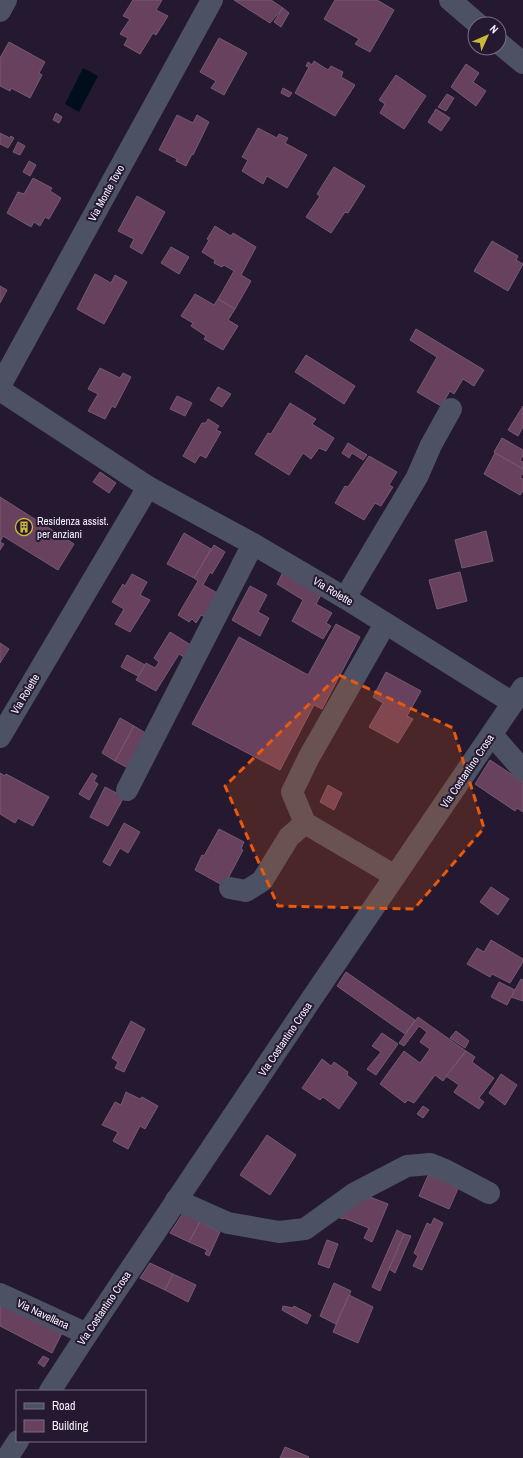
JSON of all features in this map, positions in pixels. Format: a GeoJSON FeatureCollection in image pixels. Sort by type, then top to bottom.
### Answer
{"type":"FeatureCollection","features":[{"type":"Feature","properties":{"kind":"street"},"geometry":{"type":"LineString","coordinates":[[0,11],[6,0]]}},
{"type":"Feature","properties":{"kind":"street","name":"Via Monte Tovo"},"geometry":{"type":"LineString","coordinates":[[0,386],[212,0]]}},
{"type":"Feature","properties":{"kind":"street"},"geometry":{"type":"LineString","coordinates":[[450,0],[469,16]]}},
{"type":"Feature","properties":{"kind":"street"},"geometry":{"type":"LineString","coordinates":[[507,49],[523,63]]}},
{"type":"Feature","properties":{"kind":"street","name":"Via Rolette"},"geometry":{"type":"LineString","coordinates":[[0,390],[148,487],[253,544],[345,598],[385,624],[518,696]]}},
{"type":"Feature","properties":{"kind":"street"},"geometry":{"type":"LineString","coordinates":[[345,598],[417,477],[431,445],[451,410]]}},
{"type":"Feature","properties":{"kind":"street","name":"Via Rolette"},"geometry":{"type":"LineString","coordinates":[[0,737],[148,487]]}},
{"type":"Feature","properties":{"kind":"street"},"geometry":{"type":"LineString","coordinates":[[127,790],[253,544]]}},
{"type":"Feature","properties":{"kind":"street"},"geometry":{"type":"LineString","coordinates":[[385,624],[313,751],[292,792],[305,823],[395,876]]}},
{"type":"Feature","properties":{"kind":"street","name":"Via Costantino Crosa"},"geometry":{"type":"LineString","coordinates":[[51,1390],[176,1200],[518,696]]}},
{"type":"Feature","properties":{"kind":"street"},"geometry":{"type":"LineString","coordinates":[[492,734],[523,770]]}},
{"type":"Feature","properties":{"kind":"street"},"geometry":{"type":"LineString","coordinates":[[230,888],[246,891],[262,881],[289,837],[305,823]]}},
{"type":"Feature","properties":{"kind":"street"},"geometry":{"type":"LineString","coordinates":[[176,1200],[228,1223],[279,1232],[305,1229],[355,1193],[407,1166],[430,1164],[445,1170],[489,1193]]}},
{"type":"Feature","properties":{"kind":"street","name":"Via Navellana"},"geometry":{"type":"LineString","coordinates":[[0,1294],[87,1334]]}},
{"type":"Feature","properties":{"kind":"street"},"geometry":{"type":"LineString","coordinates":[[7,1458],[17,1442]]}},
{"type":"Feature","properties":{"kind":"highlighted area"},"geometry":{"type":"Polygon","coordinates":[[[339,675],[453,728],[484,828],[414,909],[278,906],[225,786],[339,675]]]}},
{"type":"Feature","properties":{"kind":"water"},"geometry":{"type":"Polygon","coordinates":[[[83,68],[98,76],[79,112],[65,104],[83,68]]]}},
{"type":"Feature","properties":{"kind":"building"},"geometry":{"type":"Polygon","coordinates":[[[133,0],[162,0],[156,10],[168,16],[156,35],[153,33],[140,54],[124,45],[128,38],[120,34],[130,19],[123,16],[133,0]]]}},
{"type":"Feature","properties":{"kind":"building"},"geometry":{"type":"Polygon","coordinates":[[[234,0],[271,0],[283,8],[270,23],[234,0]]]}},
{"type":"Feature","properties":{"kind":"building"},"geometry":{"type":"Polygon","coordinates":[[[335,0],[377,0],[394,10],[370,52],[355,44],[359,39],[324,19],[335,0]]]}},
{"type":"Feature","properties":{"kind":"building"},"geometry":{"type":"Polygon","coordinates":[[[283,8],[289,13],[281,27],[274,22],[283,8]]]}},
{"type":"Feature","properties":{"kind":"building"},"geometry":{"type":"Polygon","coordinates":[[[219,38],[247,53],[224,95],[211,88],[216,81],[200,72],[219,38]]]}},
{"type":"Feature","properties":{"kind":"building"},"geometry":{"type":"Polygon","coordinates":[[[9,42],[45,62],[39,73],[42,75],[30,98],[11,88],[10,91],[0,86],[0,58],[9,42]]]}},
{"type":"Feature","properties":{"kind":"building"},"geometry":{"type":"Polygon","coordinates":[[[314,61],[328,70],[331,66],[343,72],[341,77],[355,85],[335,116],[295,93],[309,67],[306,66],[308,62],[312,65],[314,61]]]}},
{"type":"Feature","properties":{"kind":"building"},"geometry":{"type":"Polygon","coordinates":[[[466,64],[479,73],[473,82],[486,91],[476,106],[451,87],[466,64]]]}},
{"type":"Feature","properties":{"kind":"building"},"geometry":{"type":"Polygon","coordinates":[[[396,75],[426,96],[404,129],[380,113],[385,104],[379,100],[396,75]]]}},
{"type":"Feature","properties":{"kind":"building"},"geometry":{"type":"Polygon","coordinates":[[[283,88],[292,93],[289,97],[281,93],[283,88]]]}},
{"type":"Feature","properties":{"kind":"building"},"geometry":{"type":"Polygon","coordinates":[[[447,94],[454,98],[446,111],[438,107],[447,94]]]}},
{"type":"Feature","properties":{"kind":"building"},"geometry":{"type":"Polygon","coordinates":[[[436,109],[450,118],[441,131],[428,122],[436,109]]]}},
{"type":"Feature","properties":{"kind":"building"},"geometry":{"type":"Polygon","coordinates":[[[56,113],[62,117],[59,123],[53,120],[56,113]]]}},
{"type":"Feature","properties":{"kind":"building"},"geometry":{"type":"Polygon","coordinates":[[[177,115],[193,123],[197,115],[209,122],[186,166],[176,161],[177,159],[159,150],[177,115]]]}},
{"type":"Feature","properties":{"kind":"building"},"geometry":{"type":"Polygon","coordinates":[[[258,128],[277,138],[279,134],[288,138],[285,143],[307,155],[287,188],[267,176],[263,184],[242,171],[248,160],[242,157],[258,128]]]}},
{"type":"Feature","properties":{"kind":"building"},"geometry":{"type":"Polygon","coordinates":[[[0,133],[10,138],[11,136],[14,138],[8,148],[0,144],[0,133]]]}},
{"type":"Feature","properties":{"kind":"building"},"geometry":{"type":"Polygon","coordinates":[[[18,142],[25,146],[20,155],[13,152],[18,142]]]}},
{"type":"Feature","properties":{"kind":"building"},"geometry":{"type":"Polygon","coordinates":[[[29,161],[36,165],[30,176],[23,172],[29,161]]]}},
{"type":"Feature","properties":{"kind":"building"},"geometry":{"type":"Polygon","coordinates":[[[334,167],[365,186],[348,213],[345,212],[331,233],[306,217],[320,196],[317,194],[334,167]]]}},
{"type":"Feature","properties":{"kind":"building"},"geometry":{"type":"Polygon","coordinates":[[[33,178],[52,188],[50,191],[61,198],[49,219],[45,217],[40,226],[34,222],[31,227],[7,213],[18,192],[24,194],[33,178]]]}},
{"type":"Feature","properties":{"kind":"building"},"geometry":{"type":"Polygon","coordinates":[[[137,196],[165,212],[142,254],[130,247],[134,239],[118,231],[137,196]]]}},
{"type":"Feature","properties":{"kind":"building"},"geometry":{"type":"Polygon","coordinates":[[[215,226],[231,236],[233,233],[256,247],[241,275],[251,281],[235,309],[218,299],[234,271],[224,265],[222,267],[214,263],[215,260],[202,252],[209,240],[207,239],[215,226]]]}},
{"type":"Feature","properties":{"kind":"building"},"geometry":{"type":"Polygon","coordinates":[[[492,241],[518,256],[516,260],[523,264],[508,291],[474,271],[492,241]]]}},
{"type":"Feature","properties":{"kind":"building"},"geometry":{"type":"Polygon","coordinates":[[[171,247],[189,257],[179,274],[161,263],[171,247]]]}},
{"type":"Feature","properties":{"kind":"building"},"geometry":{"type":"Polygon","coordinates":[[[95,274],[111,283],[115,275],[127,282],[104,324],[77,309],[95,274]]]}},
{"type":"Feature","properties":{"kind":"building"},"geometry":{"type":"Polygon","coordinates":[[[0,286],[7,290],[0,303],[0,286]]]}},
{"type":"Feature","properties":{"kind":"building"},"geometry":{"type":"Polygon","coordinates":[[[195,294],[214,305],[218,299],[235,309],[228,320],[238,326],[223,350],[204,339],[206,336],[191,326],[193,323],[181,316],[195,294]]]}},
{"type":"Feature","properties":{"kind":"building"},"geometry":{"type":"Polygon","coordinates":[[[416,329],[484,370],[474,386],[463,379],[454,394],[450,391],[441,406],[417,392],[437,357],[410,340],[416,329]]]}},
{"type":"Feature","properties":{"kind":"building"},"geometry":{"type":"Polygon","coordinates":[[[306,355],[355,386],[344,404],[295,372],[306,355]]]}},
{"type":"Feature","properties":{"kind":"building"},"geometry":{"type":"Polygon","coordinates":[[[100,368],[120,378],[123,373],[131,377],[115,408],[112,406],[105,419],[88,411],[98,394],[88,389],[100,368]]]}},
{"type":"Feature","properties":{"kind":"building"},"geometry":{"type":"Polygon","coordinates":[[[218,387],[231,394],[222,407],[210,400],[218,387]]]}},
{"type":"Feature","properties":{"kind":"building"},"geometry":{"type":"Polygon","coordinates":[[[177,396],[192,403],[185,416],[170,409],[177,396]]]}},
{"type":"Feature","properties":{"kind":"building"},"geometry":{"type":"Polygon","coordinates":[[[290,403],[316,419],[312,424],[334,438],[326,451],[319,448],[311,459],[303,453],[289,475],[255,454],[268,433],[271,434],[290,403]]]}},
{"type":"Feature","properties":{"kind":"building"},"geometry":{"type":"Polygon","coordinates":[[[523,406],[523,427],[518,436],[508,430],[523,406]]]}},
{"type":"Feature","properties":{"kind":"building"},"geometry":{"type":"Polygon","coordinates":[[[208,419],[219,426],[216,430],[221,432],[206,458],[200,455],[195,463],[183,456],[202,423],[206,423],[208,419]]]}},
{"type":"Feature","properties":{"kind":"building"},"geometry":{"type":"Polygon","coordinates":[[[502,438],[523,450],[523,456],[520,460],[523,462],[523,469],[494,452],[502,438]]]}},
{"type":"Feature","properties":{"kind":"building"},"geometry":{"type":"Polygon","coordinates":[[[348,443],[367,455],[363,460],[352,453],[349,458],[342,453],[348,443]]]}},
{"type":"Feature","properties":{"kind":"building"},"geometry":{"type":"Polygon","coordinates":[[[495,453],[523,469],[523,473],[520,478],[523,479],[523,491],[520,495],[484,474],[495,453]]]}},
{"type":"Feature","properties":{"kind":"building"},"geometry":{"type":"Polygon","coordinates":[[[369,456],[397,472],[389,485],[393,487],[381,506],[375,503],[364,520],[335,503],[345,486],[348,487],[369,456]]]}},
{"type":"Feature","properties":{"kind":"building"},"geometry":{"type":"Polygon","coordinates":[[[100,472],[116,483],[109,493],[93,482],[100,472]]]}},
{"type":"Feature","properties":{"kind":"building","name":"Residenza assist. per anziani"},"geometry":{"type":"Polygon","coordinates":[[[0,497],[74,544],[58,570],[3,536],[0,542],[0,497]]]}},
{"type":"Feature","properties":{"kind":"building"},"geometry":{"type":"Polygon","coordinates":[[[486,531],[493,561],[462,568],[455,540],[486,531]]]}},
{"type":"Feature","properties":{"kind":"building"},"geometry":{"type":"Polygon","coordinates":[[[184,533],[211,549],[194,578],[167,564],[184,533]]]}},
{"type":"Feature","properties":{"kind":"building"},"geometry":{"type":"Polygon","coordinates":[[[0,542],[4,544],[0,550],[0,542]]]}},
{"type":"Feature","properties":{"kind":"building"},"geometry":{"type":"Polygon","coordinates":[[[214,545],[225,552],[212,574],[210,572],[203,585],[221,595],[207,618],[201,615],[196,623],[192,619],[189,622],[178,615],[198,581],[194,578],[214,545]]]}},
{"type":"Feature","properties":{"kind":"building"},"geometry":{"type":"Polygon","coordinates":[[[284,570],[322,593],[316,604],[332,613],[326,623],[331,626],[323,639],[292,621],[303,600],[277,584],[284,570]]]}},
{"type":"Feature","properties":{"kind":"building"},"geometry":{"type":"Polygon","coordinates":[[[460,572],[467,601],[437,609],[429,580],[460,572]]]}},
{"type":"Feature","properties":{"kind":"building"},"geometry":{"type":"Polygon","coordinates":[[[132,574],[147,582],[140,595],[150,600],[130,632],[115,624],[124,609],[112,602],[123,584],[125,586],[132,574]]]}},
{"type":"Feature","properties":{"kind":"building"},"geometry":{"type":"Polygon","coordinates":[[[250,586],[267,595],[258,612],[269,618],[260,636],[232,620],[250,586]]]}},
{"type":"Feature","properties":{"kind":"building"},"geometry":{"type":"Polygon","coordinates":[[[336,624],[360,637],[322,709],[314,705],[280,770],[192,724],[239,637],[308,675],[336,624]]]}},
{"type":"Feature","properties":{"kind":"building"},"geometry":{"type":"Polygon","coordinates":[[[170,632],[194,647],[187,659],[179,654],[156,691],[136,680],[146,663],[155,668],[159,662],[154,658],[170,632]]]}},
{"type":"Feature","properties":{"kind":"building"},"geometry":{"type":"Polygon","coordinates":[[[0,643],[9,649],[0,663],[0,643]]]}},
{"type":"Feature","properties":{"kind":"building"},"geometry":{"type":"Polygon","coordinates":[[[127,655],[145,665],[138,676],[121,667],[127,655]]]}},
{"type":"Feature","properties":{"kind":"building"},"geometry":{"type":"Polygon","coordinates":[[[386,672],[421,691],[407,716],[413,719],[398,743],[369,727],[383,703],[373,697],[386,672]]]}},
{"type":"Feature","properties":{"kind":"building"},"geometry":{"type":"Polygon","coordinates":[[[120,718],[134,726],[115,761],[102,753],[120,718]]]}},
{"type":"Feature","properties":{"kind":"building"},"geometry":{"type":"Polygon","coordinates":[[[134,726],[147,734],[128,768],[115,761],[134,726]]]}},
{"type":"Feature","properties":{"kind":"building"},"geometry":{"type":"Polygon","coordinates":[[[490,760],[523,782],[523,812],[517,808],[515,811],[475,784],[490,760]]]}},
{"type":"Feature","properties":{"kind":"building"},"geometry":{"type":"Polygon","coordinates":[[[0,773],[5,776],[6,774],[49,797],[33,826],[18,818],[15,823],[0,814],[0,773]]]}},
{"type":"Feature","properties":{"kind":"building"},"geometry":{"type":"Polygon","coordinates":[[[92,773],[97,776],[94,781],[98,784],[89,800],[79,794],[92,773]]]}},
{"type":"Feature","properties":{"kind":"building"},"geometry":{"type":"Polygon","coordinates":[[[328,785],[342,793],[334,810],[320,802],[328,785]]]}},
{"type":"Feature","properties":{"kind":"building"},"geometry":{"type":"Polygon","coordinates":[[[105,787],[124,797],[108,826],[90,817],[105,787]]]}},
{"type":"Feature","properties":{"kind":"building"},"geometry":{"type":"Polygon","coordinates":[[[124,823],[140,832],[128,853],[120,848],[110,866],[103,862],[124,823]]]}},
{"type":"Feature","properties":{"kind":"building"},"geometry":{"type":"Polygon","coordinates":[[[219,829],[244,842],[241,849],[243,850],[224,886],[195,870],[202,855],[204,856],[219,829]]]}},
{"type":"Feature","properties":{"kind":"building"},"geometry":{"type":"Polygon","coordinates":[[[491,887],[509,899],[498,915],[480,902],[491,887]]]}},
{"type":"Feature","properties":{"kind":"building"},"geometry":{"type":"Polygon","coordinates":[[[491,940],[523,959],[523,962],[510,983],[492,974],[490,977],[467,964],[477,948],[484,952],[491,940]]]}},
{"type":"Feature","properties":{"kind":"building"},"geometry":{"type":"Polygon","coordinates":[[[346,972],[415,1020],[405,1034],[337,986],[346,972]]]}},
{"type":"Feature","properties":{"kind":"building"},"geometry":{"type":"Polygon","coordinates":[[[521,979],[523,980],[523,1001],[511,997],[521,979]]]}},
{"type":"Feature","properties":{"kind":"building"},"geometry":{"type":"Polygon","coordinates":[[[499,982],[515,990],[507,1005],[491,997],[499,982]]]}},
{"type":"Feature","properties":{"kind":"building"},"geometry":{"type":"Polygon","coordinates":[[[418,1017],[466,1051],[443,1081],[435,1075],[414,1103],[408,1100],[405,1103],[380,1084],[404,1051],[420,1063],[430,1049],[420,1042],[427,1032],[419,1026],[404,1046],[399,1043],[418,1017]]]}},
{"type":"Feature","properties":{"kind":"building"},"geometry":{"type":"Polygon","coordinates":[[[131,1021],[145,1029],[124,1072],[115,1068],[118,1062],[112,1058],[131,1021]]]}},
{"type":"Feature","properties":{"kind":"building"},"geometry":{"type":"Polygon","coordinates":[[[456,1031],[469,1041],[465,1048],[450,1038],[456,1031]]]}},
{"type":"Feature","properties":{"kind":"building"},"geometry":{"type":"Polygon","coordinates":[[[382,1033],[398,1044],[376,1075],[367,1069],[381,1052],[372,1046],[382,1033]]]}},
{"type":"Feature","properties":{"kind":"building"},"geometry":{"type":"Polygon","coordinates":[[[466,1051],[475,1057],[472,1062],[494,1078],[479,1098],[484,1102],[479,1109],[454,1092],[459,1085],[446,1076],[466,1051]]]}},
{"type":"Feature","properties":{"kind":"building"},"geometry":{"type":"Polygon","coordinates":[[[322,1059],[331,1066],[334,1062],[348,1072],[347,1075],[357,1083],[339,1109],[323,1097],[320,1100],[302,1088],[322,1059]]]}},
{"type":"Feature","properties":{"kind":"building"},"geometry":{"type":"Polygon","coordinates":[[[501,1074],[517,1085],[505,1105],[489,1093],[501,1074]]]}},
{"type":"Feature","properties":{"kind":"building"},"geometry":{"type":"Polygon","coordinates":[[[126,1092],[140,1099],[142,1097],[158,1106],[145,1129],[140,1126],[128,1149],[113,1141],[118,1132],[102,1125],[115,1102],[121,1105],[126,1092]]]}},
{"type":"Feature","properties":{"kind":"building"},"geometry":{"type":"Polygon","coordinates":[[[423,1106],[429,1110],[423,1118],[417,1114],[423,1106]]]}},
{"type":"Feature","properties":{"kind":"building"},"geometry":{"type":"Polygon","coordinates":[[[267,1135],[296,1155],[270,1195],[240,1175],[267,1135]]]}},
{"type":"Feature","properties":{"kind":"building"},"geometry":{"type":"Polygon","coordinates":[[[430,1171],[460,1184],[449,1209],[419,1196],[430,1171]]]}},
{"type":"Feature","properties":{"kind":"building"},"geometry":{"type":"Polygon","coordinates":[[[362,1194],[388,1204],[372,1242],[364,1238],[369,1228],[332,1215],[362,1194]]]}},
{"type":"Feature","properties":{"kind":"building"},"geometry":{"type":"Polygon","coordinates":[[[183,1213],[200,1222],[189,1242],[170,1233],[183,1213]]]}},
{"type":"Feature","properties":{"kind":"building"},"geometry":{"type":"Polygon","coordinates":[[[434,1218],[443,1223],[422,1270],[413,1266],[418,1256],[414,1253],[427,1223],[431,1225],[434,1218]]]}},
{"type":"Feature","properties":{"kind":"building"},"geometry":{"type":"Polygon","coordinates":[[[200,1222],[220,1232],[209,1256],[205,1254],[207,1250],[189,1242],[200,1222]]]}},
{"type":"Feature","properties":{"kind":"building"},"geometry":{"type":"Polygon","coordinates":[[[397,1230],[404,1234],[380,1291],[372,1287],[397,1230]]]}},
{"type":"Feature","properties":{"kind":"building"},"geometry":{"type":"Polygon","coordinates":[[[404,1234],[411,1236],[395,1273],[389,1269],[404,1234]]]}},
{"type":"Feature","properties":{"kind":"building"},"geometry":{"type":"Polygon","coordinates":[[[327,1240],[338,1244],[329,1268],[318,1264],[327,1240]]]}},
{"type":"Feature","properties":{"kind":"building"},"geometry":{"type":"Polygon","coordinates":[[[150,1263],[173,1274],[165,1290],[140,1278],[150,1263]]]}},
{"type":"Feature","properties":{"kind":"building"},"geometry":{"type":"Polygon","coordinates":[[[173,1274],[196,1285],[188,1302],[165,1290],[173,1274]]]}},
{"type":"Feature","properties":{"kind":"building"},"geometry":{"type":"Polygon","coordinates":[[[334,1283],[351,1291],[336,1324],[320,1316],[334,1283]]]}},
{"type":"Feature","properties":{"kind":"building"},"geometry":{"type":"Polygon","coordinates":[[[349,1295],[373,1307],[358,1343],[333,1332],[349,1295]]]}},
{"type":"Feature","properties":{"kind":"building"},"geometry":{"type":"Polygon","coordinates":[[[0,1301],[62,1333],[52,1353],[0,1326],[0,1301]]]}},
{"type":"Feature","properties":{"kind":"building"},"geometry":{"type":"Polygon","coordinates":[[[283,1306],[293,1308],[294,1306],[311,1315],[307,1324],[282,1310],[283,1306]]]}},
{"type":"Feature","properties":{"kind":"building"},"geometry":{"type":"Polygon","coordinates":[[[43,1356],[49,1359],[44,1367],[38,1363],[43,1356]]]}},
{"type":"Feature","properties":{"kind":"building"},"geometry":{"type":"Polygon","coordinates":[[[285,1447],[309,1457],[280,1458],[285,1447]]]}},
{"type":"Feature","properties":{"kind":"place","name":"Residenza assist. per anziani"},"geometry":{"type":"Point","coordinates":[24,527]}}]}
